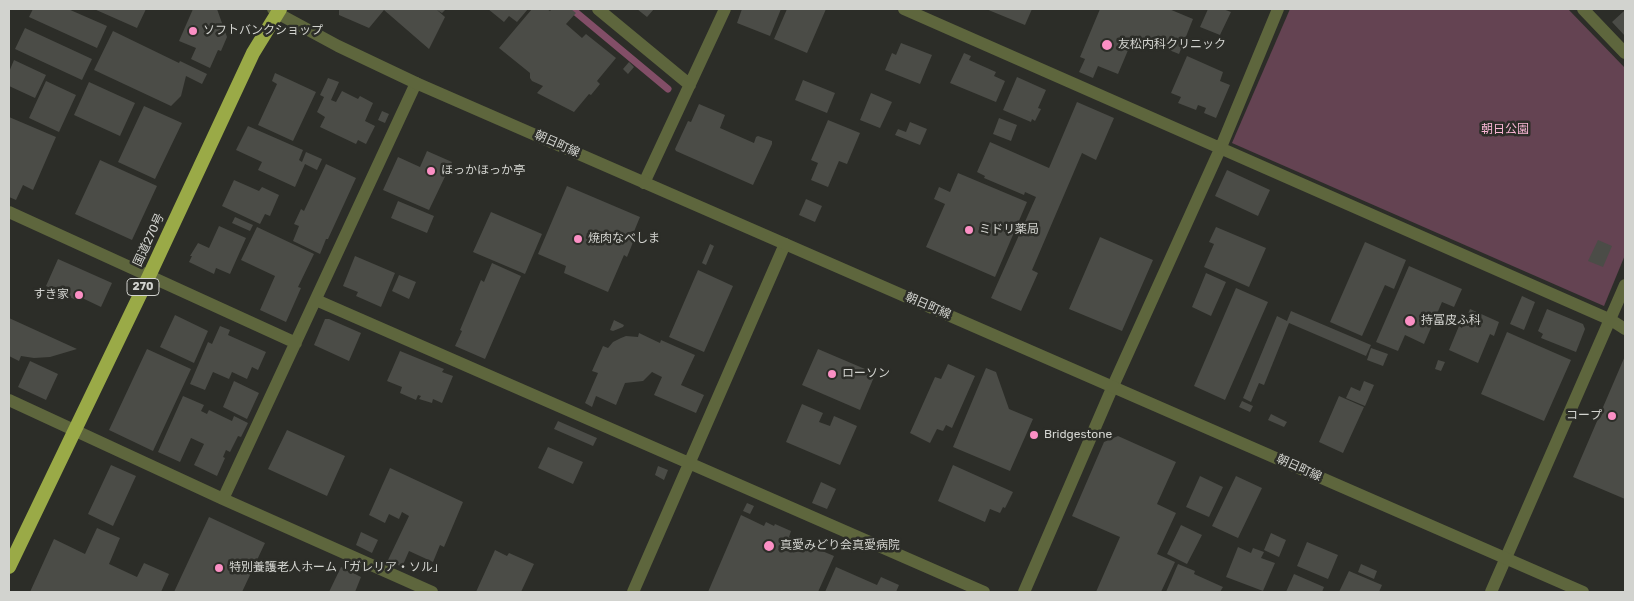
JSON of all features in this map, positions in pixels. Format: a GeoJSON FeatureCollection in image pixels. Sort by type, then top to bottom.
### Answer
{"type":"FeatureCollection","features":[{"type":"Feature","properties":{"kind":"highway","name":"国道270号"},"geometry":{"type":"LineString","coordinates":[[9,567],[253,53],[277,10]]}},
{"type":"Feature","properties":{"kind":"street"},"geometry":{"type":"LineString","coordinates":[[598,9],[690,84]]}},
{"type":"Feature","properties":{"kind":"street"},"geometry":{"type":"LineString","coordinates":[[644,183],[725,9]]}},
{"type":"Feature","properties":{"kind":"street"},"geometry":{"type":"LineString","coordinates":[[904,9],[1611,320],[1625,329]]}},
{"type":"Feature","properties":{"kind":"street"},"geometry":{"type":"LineString","coordinates":[[1024,592],[1113,386],[1221,147],[1278,9]]}},
{"type":"Feature","properties":{"kind":"street"},"geometry":{"type":"LineString","coordinates":[[1583,9],[1625,53]]}},
{"type":"Feature","properties":{"kind":"street","name":"朝日町線"},"geometry":{"type":"LineString","coordinates":[[277,10],[338,46],[416,83],[1582,592]]}},
{"type":"Feature","properties":{"kind":"street"},"geometry":{"type":"LineString","coordinates":[[223,499],[416,83]]}},
{"type":"Feature","properties":{"kind":"street"},"geometry":{"type":"LineString","coordinates":[[9,212],[296,343]]}},
{"type":"Feature","properties":{"kind":"street"},"geometry":{"type":"LineString","coordinates":[[634,592],[785,244]]}},
{"type":"Feature","properties":{"kind":"street"},"geometry":{"type":"LineString","coordinates":[[1491,592],[1625,285]]}},
{"type":"Feature","properties":{"kind":"street"},"geometry":{"type":"LineString","coordinates":[[316,300],[984,592]]}},
{"type":"Feature","properties":{"kind":"street"},"geometry":{"type":"LineString","coordinates":[[9,400],[223,499],[432,592]]}},
{"type":"Feature","properties":{"kind":"green space","name":"朝日公園"},"geometry":{"type":"Polygon","coordinates":[[[1290,9],[1568,9],[1625,68],[1625,255],[1604,306],[1232,143],[1290,9]]]}},
{"type":"Feature","properties":{"kind":"building"},"geometry":{"type":"Polygon","coordinates":[[[33,9],[68,9],[107,26],[97,48],[29,17],[33,9]]]}},
{"type":"Feature","properties":{"kind":"building"},"geometry":{"type":"Polygon","coordinates":[[[94,9],[146,9],[137,28],[94,9]]]}},
{"type":"Feature","properties":{"kind":"building"},"geometry":{"type":"Polygon","coordinates":[[[193,9],[217,9],[227,37],[221,51],[218,50],[210,68],[191,59],[196,48],[179,41],[193,9]]]}},
{"type":"Feature","properties":{"kind":"building"},"geometry":{"type":"Polygon","coordinates":[[[339,9],[446,9],[442,13],[437,10],[445,17],[429,49],[384,10],[369,28],[339,15],[339,9]]]}},
{"type":"Feature","properties":{"kind":"building"},"geometry":{"type":"Polygon","coordinates":[[[488,9],[528,9],[517,22],[509,16],[504,22],[488,9]]]}},
{"type":"Feature","properties":{"kind":"building"},"geometry":{"type":"Polygon","coordinates":[[[532,9],[547,9],[550,11],[552,9],[571,9],[576,13],[566,24],[582,38],[586,34],[616,58],[597,81],[600,84],[574,112],[537,93],[543,86],[532,81],[530,73],[499,48],[532,9]]]}},
{"type":"Feature","properties":{"kind":"building"},"geometry":{"type":"Polygon","coordinates":[[[637,9],[654,9],[647,17],[637,9]]]}},
{"type":"Feature","properties":{"kind":"building"},"geometry":{"type":"Polygon","coordinates":[[[742,9],[781,9],[770,36],[737,23],[742,9]]]}},
{"type":"Feature","properties":{"kind":"building"},"geometry":{"type":"Polygon","coordinates":[[[787,9],[826,9],[807,53],[774,39],[787,9]]]}},
{"type":"Feature","properties":{"kind":"building"},"geometry":{"type":"Polygon","coordinates":[[[986,9],[1032,9],[1025,25],[986,9]]]}},
{"type":"Feature","properties":{"kind":"building","name":"友松内科クリニック"},"geometry":{"type":"Polygon","coordinates":[[[1100,9],[1169,9],[1193,19],[1179,54],[1134,36],[1118,74],[1098,66],[1093,78],[1079,72],[1085,59],[1080,57],[1100,9]]]}},
{"type":"Feature","properties":{"kind":"building"},"geometry":{"type":"Polygon","coordinates":[[[1208,9],[1223,9],[1231,12],[1220,35],[1200,27],[1208,9]]]}},
{"type":"Feature","properties":{"kind":"building"},"geometry":{"type":"Polygon","coordinates":[[[1624,11],[1625,13],[1625,36],[1612,22],[1624,11]]]}},
{"type":"Feature","properties":{"kind":"building"},"geometry":{"type":"Polygon","coordinates":[[[25,28],[92,59],[82,80],[15,49],[25,28]]]}},
{"type":"Feature","properties":{"kind":"building"},"geometry":{"type":"Polygon","coordinates":[[[113,31],[179,63],[180,61],[207,74],[202,84],[186,76],[181,96],[171,106],[94,70],[113,31]]]}},
{"type":"Feature","properties":{"kind":"building"},"geometry":{"type":"Polygon","coordinates":[[[901,43],[932,55],[920,84],[885,70],[892,53],[896,55],[901,43]]]}},
{"type":"Feature","properties":{"kind":"building"},"geometry":{"type":"Polygon","coordinates":[[[964,53],[971,56],[969,60],[996,72],[994,76],[1005,81],[996,102],[950,83],[964,53]]]}},
{"type":"Feature","properties":{"kind":"building"},"geometry":{"type":"Polygon","coordinates":[[[1187,56],[1223,72],[1220,81],[1230,85],[1216,118],[1204,113],[1206,108],[1198,105],[1196,110],[1178,103],[1181,97],[1171,93],[1187,56]]]}},
{"type":"Feature","properties":{"kind":"building"},"geometry":{"type":"Polygon","coordinates":[[[14,60],[46,75],[35,98],[9,86],[9,72],[14,60]]]}},
{"type":"Feature","properties":{"kind":"building"},"geometry":{"type":"Polygon","coordinates":[[[629,62],[634,67],[628,74],[623,69],[629,62]]]}},
{"type":"Feature","properties":{"kind":"building"},"geometry":{"type":"Polygon","coordinates":[[[275,73],[316,92],[293,141],[258,125],[277,84],[272,81],[275,73]]]}},
{"type":"Feature","properties":{"kind":"building"},"geometry":{"type":"Polygon","coordinates":[[[1017,77],[1046,90],[1038,108],[1041,109],[1035,121],[1032,119],[1031,122],[1003,110],[1017,77]]]}},
{"type":"Feature","properties":{"kind":"building"},"geometry":{"type":"Polygon","coordinates":[[[328,78],[339,82],[331,100],[336,102],[342,91],[358,99],[360,96],[373,103],[365,121],[375,126],[366,144],[358,140],[356,144],[320,127],[325,117],[317,112],[324,97],[320,95],[328,78]]]}},
{"type":"Feature","properties":{"kind":"building"},"geometry":{"type":"Polygon","coordinates":[[[803,80],[835,93],[827,113],[795,100],[803,80]]]}},
{"type":"Feature","properties":{"kind":"building"},"geometry":{"type":"Polygon","coordinates":[[[46,81],[76,95],[59,132],[29,118],[46,81]]]}},
{"type":"Feature","properties":{"kind":"building"},"geometry":{"type":"Polygon","coordinates":[[[89,82],[135,103],[120,136],[74,115],[89,82]]]}},
{"type":"Feature","properties":{"kind":"building"},"geometry":{"type":"Polygon","coordinates":[[[871,93],[892,102],[880,128],[860,120],[871,93]]]}},
{"type":"Feature","properties":{"kind":"building"},"geometry":{"type":"Polygon","coordinates":[[[1077,102],[1114,118],[1096,160],[1082,153],[1032,270],[1038,273],[1021,311],[991,298],[1036,197],[1025,192],[1024,195],[984,178],[985,176],[977,172],[990,142],[1049,168],[1077,102]]]}},
{"type":"Feature","properties":{"kind":"building"},"geometry":{"type":"Polygon","coordinates":[[[699,104],[725,115],[720,128],[754,143],[758,136],[772,141],[753,185],[676,151],[675,149],[688,121],[691,122],[699,104]]]}},
{"type":"Feature","properties":{"kind":"building"},"geometry":{"type":"Polygon","coordinates":[[[144,106],[182,123],[155,179],[118,162],[144,106]]]}},
{"type":"Feature","properties":{"kind":"building"},"geometry":{"type":"Polygon","coordinates":[[[382,111],[389,114],[385,123],[378,120],[382,111]]]}},
{"type":"Feature","properties":{"kind":"building"},"geometry":{"type":"Polygon","coordinates":[[[9,117],[56,137],[33,190],[23,185],[16,200],[9,197],[9,117]]]}},
{"type":"Feature","properties":{"kind":"building"},"geometry":{"type":"Polygon","coordinates":[[[999,118],[1017,125],[1011,141],[993,134],[999,118]]]}},
{"type":"Feature","properties":{"kind":"building"},"geometry":{"type":"Polygon","coordinates":[[[828,120],[860,133],[847,164],[839,161],[828,187],[811,180],[818,163],[811,160],[828,120]]]}},
{"type":"Feature","properties":{"kind":"building"},"geometry":{"type":"Polygon","coordinates":[[[910,122],[927,129],[920,145],[895,135],[898,129],[906,132],[910,122]]]}},
{"type":"Feature","properties":{"kind":"building"},"geometry":{"type":"Polygon","coordinates":[[[248,126],[303,150],[299,160],[302,162],[306,152],[322,159],[317,170],[305,164],[295,187],[258,170],[262,162],[236,150],[248,126]]]}},
{"type":"Feature","properties":{"kind":"building"},"geometry":{"type":"Polygon","coordinates":[[[427,151],[452,162],[429,210],[383,190],[398,157],[420,167],[427,151]]]}},
{"type":"Feature","properties":{"kind":"building"},"geometry":{"type":"Polygon","coordinates":[[[100,160],[157,186],[132,240],[75,214],[100,160]]]}},
{"type":"Feature","properties":{"kind":"building"},"geometry":{"type":"Polygon","coordinates":[[[326,164],[356,178],[320,254],[293,241],[299,226],[294,224],[301,209],[304,211],[326,164]]]}},
{"type":"Feature","properties":{"kind":"building"},"geometry":{"type":"Polygon","coordinates":[[[1227,170],[1270,190],[1258,216],[1215,196],[1227,170]]]}},
{"type":"Feature","properties":{"kind":"building"},"geometry":{"type":"Polygon","coordinates":[[[958,173],[1027,202],[995,277],[926,247],[945,204],[934,199],[939,187],[950,192],[958,173]]]}},
{"type":"Feature","properties":{"kind":"building"},"geometry":{"type":"Polygon","coordinates":[[[234,180],[259,191],[262,187],[279,195],[270,216],[265,214],[260,224],[222,206],[234,180]]]}},
{"type":"Feature","properties":{"kind":"building"},"geometry":{"type":"Polygon","coordinates":[[[567,186],[640,217],[633,234],[636,235],[627,257],[624,255],[608,292],[564,273],[566,266],[538,254],[567,186]]]}},
{"type":"Feature","properties":{"kind":"building"},"geometry":{"type":"Polygon","coordinates":[[[806,199],[822,206],[815,222],[799,215],[806,199]]]}},
{"type":"Feature","properties":{"kind":"building"},"geometry":{"type":"Polygon","coordinates":[[[398,201],[434,216],[427,233],[391,218],[398,201]]]}},
{"type":"Feature","properties":{"kind":"building"},"geometry":{"type":"Polygon","coordinates":[[[491,212],[542,234],[525,274],[473,252],[491,212]]]}},
{"type":"Feature","properties":{"kind":"building"},"geometry":{"type":"Polygon","coordinates":[[[235,217],[253,225],[250,231],[232,223],[235,217]]]}},
{"type":"Feature","properties":{"kind":"building"},"geometry":{"type":"Polygon","coordinates":[[[219,226],[246,238],[230,274],[216,268],[214,274],[189,262],[192,256],[190,256],[198,243],[209,248],[219,226]]]}},
{"type":"Feature","properties":{"kind":"building"},"geometry":{"type":"Polygon","coordinates":[[[257,227],[314,254],[298,287],[301,288],[286,322],[260,310],[275,276],[241,260],[257,227]]]}},
{"type":"Feature","properties":{"kind":"building"},"geometry":{"type":"Polygon","coordinates":[[[1216,227],[1266,248],[1249,287],[1204,267],[1214,244],[1209,242],[1216,227]]]}},
{"type":"Feature","properties":{"kind":"building"},"geometry":{"type":"Polygon","coordinates":[[[1100,237],[1153,260],[1122,331],[1069,309],[1100,237]]]}},
{"type":"Feature","properties":{"kind":"building"},"geometry":{"type":"Polygon","coordinates":[[[1598,240],[1612,246],[1603,267],[1588,261],[1598,240]]]}},
{"type":"Feature","properties":{"kind":"building"},"geometry":{"type":"Polygon","coordinates":[[[1365,242],[1406,260],[1394,289],[1385,285],[1362,336],[1330,322],[1365,242]]]}},
{"type":"Feature","properties":{"kind":"building"},"geometry":{"type":"Polygon","coordinates":[[[710,244],[714,246],[706,265],[702,263],[710,244]]]}},
{"type":"Feature","properties":{"kind":"building"},"geometry":{"type":"Polygon","coordinates":[[[355,256],[395,273],[381,307],[356,296],[358,292],[343,286],[355,256]]]}},
{"type":"Feature","properties":{"kind":"building"},"geometry":{"type":"Polygon","coordinates":[[[58,259],[112,283],[101,307],[78,296],[76,300],[46,286],[58,259]]]}},
{"type":"Feature","properties":{"kind":"building"},"geometry":{"type":"Polygon","coordinates":[[[492,263],[521,276],[485,359],[455,346],[481,280],[484,282],[492,263]]]}},
{"type":"Feature","properties":{"kind":"building","name":"持冨皮ふ科"},"geometry":{"type":"Polygon","coordinates":[[[1409,266],[1462,289],[1454,307],[1442,302],[1424,344],[1405,335],[1398,351],[1376,342],[1409,266]]]}},
{"type":"Feature","properties":{"kind":"building"},"geometry":{"type":"Polygon","coordinates":[[[698,270],[733,286],[704,352],[669,337],[698,270]]]}},
{"type":"Feature","properties":{"kind":"building"},"geometry":{"type":"Polygon","coordinates":[[[1206,273],[1226,282],[1211,316],[1192,307],[1206,273]]]}},
{"type":"Feature","properties":{"kind":"building"},"geometry":{"type":"Polygon","coordinates":[[[399,275],[416,282],[409,299],[392,291],[399,275]]]}},
{"type":"Feature","properties":{"kind":"building"},"geometry":{"type":"Polygon","coordinates":[[[1236,288],[1268,302],[1225,400],[1194,386],[1236,288]]]}},
{"type":"Feature","properties":{"kind":"building"},"geometry":{"type":"Polygon","coordinates":[[[1522,296],[1535,302],[1524,330],[1510,324],[1522,296]]]}},
{"type":"Feature","properties":{"kind":"building"},"geometry":{"type":"Polygon","coordinates":[[[1470,309],[1499,322],[1494,336],[1490,334],[1478,363],[1449,350],[1459,326],[1462,328],[1470,309]]]}},
{"type":"Feature","properties":{"kind":"building"},"geometry":{"type":"Polygon","coordinates":[[[1547,309],[1583,324],[1585,329],[1576,352],[1541,338],[1543,334],[1538,331],[1547,309]]]}},
{"type":"Feature","properties":{"kind":"building"},"geometry":{"type":"Polygon","coordinates":[[[1291,311],[1371,345],[1366,356],[1289,323],[1264,385],[1259,383],[1251,402],[1243,398],[1277,316],[1287,321],[1291,311]]]}},
{"type":"Feature","properties":{"kind":"building"},"geometry":{"type":"Polygon","coordinates":[[[175,315],[208,331],[194,363],[160,347],[175,315]]]}},
{"type":"Feature","properties":{"kind":"building"},"geometry":{"type":"Polygon","coordinates":[[[9,318],[77,349],[50,357],[34,358],[21,356],[19,361],[9,356],[9,318]]]}},
{"type":"Feature","properties":{"kind":"building"},"geometry":{"type":"Polygon","coordinates":[[[325,319],[361,333],[349,361],[314,345],[325,319]]]}},
{"type":"Feature","properties":{"kind":"building"},"geometry":{"type":"Polygon","coordinates":[[[614,320],[624,325],[623,327],[613,331],[610,330],[614,320]]]}},
{"type":"Feature","properties":{"kind":"building"},"geometry":{"type":"Polygon","coordinates":[[[220,326],[230,330],[228,335],[266,352],[258,370],[252,367],[247,379],[232,372],[229,379],[213,372],[205,390],[190,384],[208,342],[212,344],[220,326]]]}},
{"type":"Feature","properties":{"kind":"building"},"geometry":{"type":"Polygon","coordinates":[[[1507,332],[1571,360],[1544,421],[1481,394],[1507,332]]]}},
{"type":"Feature","properties":{"kind":"building"},"geometry":{"type":"Polygon","coordinates":[[[639,333],[660,343],[661,340],[695,355],[681,385],[704,395],[696,413],[654,395],[662,377],[652,372],[643,381],[625,383],[616,405],[596,396],[592,407],[585,403],[598,373],[592,371],[603,346],[608,348],[613,342],[621,338],[626,336],[638,337],[639,333]]]}},
{"type":"Feature","properties":{"kind":"building"},"geometry":{"type":"Polygon","coordinates":[[[1371,348],[1388,354],[1383,366],[1367,360],[1371,348]]]}},
{"type":"Feature","properties":{"kind":"building"},"geometry":{"type":"Polygon","coordinates":[[[147,349],[191,369],[153,451],[109,430],[147,349]]]}},
{"type":"Feature","properties":{"kind":"building"},"geometry":{"type":"Polygon","coordinates":[[[818,349],[865,369],[863,372],[874,377],[860,410],[802,385],[818,349]]]}},
{"type":"Feature","properties":{"kind":"building"},"geometry":{"type":"Polygon","coordinates":[[[400,351],[444,369],[442,372],[453,376],[442,403],[433,399],[432,403],[419,399],[421,396],[418,395],[416,400],[400,393],[402,387],[387,381],[400,351]]]}},
{"type":"Feature","properties":{"kind":"building","name":"コープ"},"geometry":{"type":"Polygon","coordinates":[[[1625,356],[1625,499],[1573,477],[1625,356]]]}},
{"type":"Feature","properties":{"kind":"building"},"geometry":{"type":"Polygon","coordinates":[[[1438,360],[1445,362],[1441,371],[1435,369],[1438,360]]]}},
{"type":"Feature","properties":{"kind":"building"},"geometry":{"type":"Polygon","coordinates":[[[30,361],[58,374],[46,400],[18,387],[30,361]]]}},
{"type":"Feature","properties":{"kind":"building"},"geometry":{"type":"Polygon","coordinates":[[[948,364],[975,376],[952,428],[946,425],[943,431],[937,429],[930,443],[910,433],[935,377],[941,379],[948,364]]]}},
{"type":"Feature","properties":{"kind":"building"},"geometry":{"type":"Polygon","coordinates":[[[986,368],[996,372],[1009,409],[1033,419],[1010,471],[953,447],[986,368]]]}},
{"type":"Feature","properties":{"kind":"building"},"geometry":{"type":"Polygon","coordinates":[[[234,381],[259,393],[247,419],[223,407],[234,381]]]}},
{"type":"Feature","properties":{"kind":"building"},"geometry":{"type":"Polygon","coordinates":[[[1364,381],[1374,385],[1365,406],[1346,398],[1351,387],[1360,391],[1364,381]]]}},
{"type":"Feature","properties":{"kind":"building"},"geometry":{"type":"Polygon","coordinates":[[[183,396],[204,405],[201,411],[207,414],[209,410],[232,421],[234,416],[248,423],[241,437],[238,436],[230,452],[226,450],[223,457],[225,458],[217,476],[194,465],[204,444],[191,438],[180,462],[158,452],[183,396]]]}},
{"type":"Feature","properties":{"kind":"building"},"geometry":{"type":"Polygon","coordinates":[[[1339,396],[1364,407],[1343,453],[1319,442],[1339,396]]]}},
{"type":"Feature","properties":{"kind":"building"},"geometry":{"type":"Polygon","coordinates":[[[1242,401],[1253,406],[1250,412],[1239,407],[1242,401]]]}},
{"type":"Feature","properties":{"kind":"building"},"geometry":{"type":"Polygon","coordinates":[[[802,404],[823,413],[819,422],[830,426],[834,416],[857,426],[840,465],[786,442],[802,404]]]}},
{"type":"Feature","properties":{"kind":"building"},"geometry":{"type":"Polygon","coordinates":[[[1271,414],[1287,422],[1284,427],[1268,420],[1271,414]]]}},
{"type":"Feature","properties":{"kind":"building"},"geometry":{"type":"Polygon","coordinates":[[[558,421],[597,438],[593,446],[554,429],[558,421]]]}},
{"type":"Feature","properties":{"kind":"building"},"geometry":{"type":"Polygon","coordinates":[[[287,430],[345,456],[327,496],[268,469],[287,430]]]}},
{"type":"Feature","properties":{"kind":"building"},"geometry":{"type":"Polygon","coordinates":[[[1118,436],[1176,462],[1157,504],[1176,513],[1157,554],[1175,562],[1161,592],[1096,592],[1120,537],[1072,516],[1104,442],[1118,436]]]}},
{"type":"Feature","properties":{"kind":"building"},"geometry":{"type":"Polygon","coordinates":[[[548,447],[583,462],[573,484],[538,468],[548,447]]]}},
{"type":"Feature","properties":{"kind":"building"},"geometry":{"type":"Polygon","coordinates":[[[111,465],[136,476],[113,526],[88,514],[111,465]]]}},
{"type":"Feature","properties":{"kind":"building"},"geometry":{"type":"Polygon","coordinates":[[[953,465],[1013,492],[1005,508],[1003,507],[1000,513],[990,509],[985,522],[938,501],[953,465]]]}},
{"type":"Feature","properties":{"kind":"building"},"geometry":{"type":"Polygon","coordinates":[[[658,466],[668,470],[664,480],[655,475],[658,466]]]}},
{"type":"Feature","properties":{"kind":"building"},"geometry":{"type":"Polygon","coordinates":[[[390,468],[463,502],[444,547],[440,545],[433,562],[409,551],[402,567],[388,560],[409,516],[402,512],[399,519],[389,514],[385,523],[369,515],[390,468]]]}},
{"type":"Feature","properties":{"kind":"building"},"geometry":{"type":"Polygon","coordinates":[[[1200,476],[1223,487],[1209,517],[1186,507],[1200,476]]]}},
{"type":"Feature","properties":{"kind":"building"},"geometry":{"type":"Polygon","coordinates":[[[1236,476],[1262,488],[1238,538],[1212,526],[1236,476]]]}},
{"type":"Feature","properties":{"kind":"building"},"geometry":{"type":"Polygon","coordinates":[[[821,482],[836,489],[827,509],[812,503],[821,482]]]}},
{"type":"Feature","properties":{"kind":"building"},"geometry":{"type":"Polygon","coordinates":[[[747,503],[754,506],[750,514],[743,511],[747,503]]]}},
{"type":"Feature","properties":{"kind":"building","name":"真愛みどり会真愛病院"},"geometry":{"type":"Polygon","coordinates":[[[741,515],[764,526],[766,522],[791,531],[789,537],[834,556],[818,592],[708,592],[741,515]]]}},
{"type":"Feature","properties":{"kind":"building","name":"特別養護老人ホーム「ガレリア・ソル」"},"geometry":{"type":"Polygon","coordinates":[[[209,517],[265,543],[242,592],[174,592],[209,517]]]}},
{"type":"Feature","properties":{"kind":"building"},"geometry":{"type":"Polygon","coordinates":[[[1181,525],[1202,535],[1187,564],[1167,554],[1181,525]]]}},
{"type":"Feature","properties":{"kind":"building"},"geometry":{"type":"Polygon","coordinates":[[[97,528],[120,538],[109,564],[137,577],[144,563],[169,574],[161,592],[30,592],[54,539],[85,554],[97,528]]]}},
{"type":"Feature","properties":{"kind":"building"},"geometry":{"type":"Polygon","coordinates":[[[361,532],[378,540],[372,553],[356,545],[361,532]]]}},
{"type":"Feature","properties":{"kind":"building"},"geometry":{"type":"Polygon","coordinates":[[[1271,533],[1286,540],[1279,557],[1264,550],[1271,533]]]}},
{"type":"Feature","properties":{"kind":"building"},"geometry":{"type":"Polygon","coordinates":[[[1307,542],[1338,555],[1328,579],[1297,566],[1307,542]]]}},
{"type":"Feature","properties":{"kind":"building"},"geometry":{"type":"Polygon","coordinates":[[[1238,547],[1251,553],[1253,548],[1264,552],[1261,558],[1275,563],[1263,591],[1226,577],[1238,547]]]}},
{"type":"Feature","properties":{"kind":"building"},"geometry":{"type":"Polygon","coordinates":[[[495,550],[507,556],[509,553],[534,564],[521,592],[476,592],[495,550]]]}},
{"type":"Feature","properties":{"kind":"building"},"geometry":{"type":"Polygon","coordinates":[[[1178,564],[1195,571],[1194,574],[1223,587],[1220,592],[1166,592],[1178,564]]]}},
{"type":"Feature","properties":{"kind":"building"},"geometry":{"type":"Polygon","coordinates":[[[1361,564],[1377,571],[1374,579],[1358,572],[1361,564]]]}},
{"type":"Feature","properties":{"kind":"building"},"geometry":{"type":"Polygon","coordinates":[[[341,567],[361,577],[355,592],[329,592],[341,567]]]}},
{"type":"Feature","properties":{"kind":"building","name":"真愛みどり会真愛病院"},"geometry":{"type":"Polygon","coordinates":[[[836,567],[877,585],[881,577],[899,585],[896,592],[825,592],[836,567]]]}},
{"type":"Feature","properties":{"kind":"building"},"geometry":{"type":"Polygon","coordinates":[[[1349,571],[1382,585],[1379,592],[1339,592],[1349,571]]]}},
{"type":"Feature","properties":{"kind":"building"},"geometry":{"type":"Polygon","coordinates":[[[1294,574],[1324,587],[1322,592],[1286,592],[1294,574]]]}},
{"type":"Feature","properties":{"kind":"waterway"},"geometry":{"type":"LineString","coordinates":[[572,9],[668,89]]}},
{"type":"Feature","properties":{"kind":"place","name":"ソフトバンクショップ"},"geometry":{"type":"Point","coordinates":[193,31]}},
{"type":"Feature","properties":{"kind":"place","name":"友松内科クリニック"},"geometry":{"type":"Point","coordinates":[1107,45]}},
{"type":"Feature","properties":{"kind":"place","name":"ほっかほっか亭"},"geometry":{"type":"Point","coordinates":[431,171]}},
{"type":"Feature","properties":{"kind":"place","name":"ミドリ薬局"},"geometry":{"type":"Point","coordinates":[969,230]}},
{"type":"Feature","properties":{"kind":"place","name":"焼肉なべしま"},"geometry":{"type":"Point","coordinates":[578,239]}},
{"type":"Feature","properties":{"kind":"place","name":"すき家"},"geometry":{"type":"Point","coordinates":[79,295]}},
{"type":"Feature","properties":{"kind":"place","name":"持冨皮ふ科"},"geometry":{"type":"Point","coordinates":[1410,321]}},
{"type":"Feature","properties":{"kind":"place","name":"ローソン"},"geometry":{"type":"Point","coordinates":[832,374]}},
{"type":"Feature","properties":{"kind":"place","name":"コープ"},"geometry":{"type":"Point","coordinates":[1612,416]}},
{"type":"Feature","properties":{"kind":"place","name":"Bridgestone"},"geometry":{"type":"Point","coordinates":[1034,435]}},
{"type":"Feature","properties":{"kind":"place","name":"真愛みどり会真愛病院"},"geometry":{"type":"Point","coordinates":[769,546]}},
{"type":"Feature","properties":{"kind":"place","name":"特別養護老人ホーム「ガレリア・ソル」"},"geometry":{"type":"Point","coordinates":[219,568]}}]}
